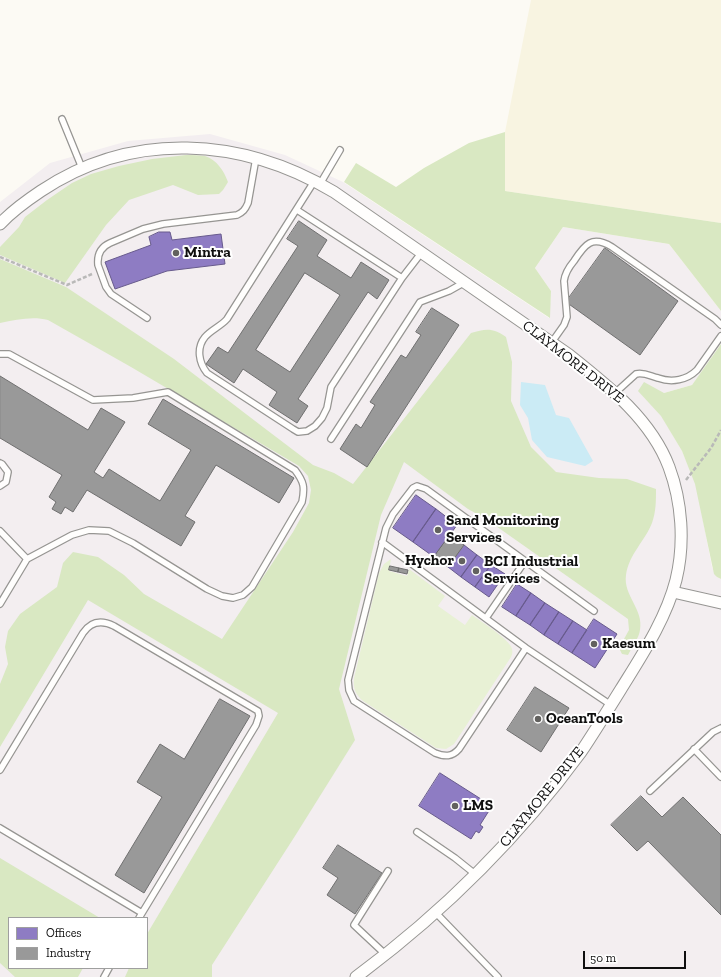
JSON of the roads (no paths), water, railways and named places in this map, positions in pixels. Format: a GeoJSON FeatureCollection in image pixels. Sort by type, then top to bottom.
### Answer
{"type":"FeatureCollection","features":[{"type":"Feature","properties":{"kind":"street","name":"CLAYMORE DRIVE"},"geometry":{"type":"LineString","coordinates":[[0,224],[33,196],[64,177],[82,168],[121,155],[169,148],[207,149],[228,151],[288,168],[318,182],[552,342],[587,369],[630,408],[654,437],[669,468],[675,486],[679,507],[681,536],[679,564],[673,592],[662,618],[648,644],[611,705],[580,752],[514,834],[435,912],[356,977]]}},
{"type":"Feature","properties":{"kind":"street"},"geometry":{"type":"LineString","coordinates":[[673,592],[721,603]]}},
{"type":"Feature","properties":{"kind":"lane"},"geometry":{"type":"LineString","coordinates":[[62,119],[82,168]]}},
{"type":"Feature","properties":{"kind":"lane"},"geometry":{"type":"LineString","coordinates":[[340,150],[297,210],[227,319],[205,337],[202,342],[200,356],[201,363],[207,373],[293,430],[298,432],[307,431],[315,426],[322,418],[327,408],[331,387],[402,278],[422,252]]}},
{"type":"Feature","properties":{"kind":"lane"},"geometry":{"type":"LineString","coordinates":[[147,318],[111,294],[106,287],[98,261],[98,256],[103,248],[110,243],[163,224],[242,213],[248,203],[256,158]]}},
{"type":"Feature","properties":{"kind":"lane"},"geometry":{"type":"LineString","coordinates":[[297,210],[402,278]]}},
{"type":"Feature","properties":{"kind":"lane"},"geometry":{"type":"LineString","coordinates":[[552,342],[564,325],[567,317],[564,280],[565,275],[586,244],[599,241],[612,247],[715,319],[721,325]]}},
{"type":"Feature","properties":{"kind":"lane"},"geometry":{"type":"LineString","coordinates":[[332,439],[420,302],[449,291],[465,282]]}},
{"type":"Feature","properties":{"kind":"lane"},"geometry":{"type":"LineString","coordinates":[[615,393],[636,374],[645,373],[669,381],[682,379],[693,374],[721,336]]}},
{"type":"Feature","properties":{"kind":"lane"},"geometry":{"type":"LineString","coordinates":[[0,354],[9,354],[93,400],[133,398],[168,392],[295,470],[303,479],[304,491],[302,502],[252,587],[243,595],[233,598],[222,596],[134,543],[109,531],[89,530],[72,535],[27,559],[0,604]]}},
{"type":"Feature","properties":{"kind":"lane"},"geometry":{"type":"LineString","coordinates":[[0,464],[2,464],[8,472],[6,482],[0,486]]}},
{"type":"Feature","properties":{"kind":"lane"},"geometry":{"type":"LineString","coordinates":[[526,648],[459,748],[452,755],[441,756],[435,753],[360,705],[350,695],[348,680],[382,542],[390,518],[410,491],[417,486],[426,489],[594,611]]}},
{"type":"Feature","properties":{"kind":"lane"},"geometry":{"type":"LineString","coordinates":[[0,531],[27,559]]}},
{"type":"Feature","properties":{"kind":"lane"},"geometry":{"type":"LineString","coordinates":[[382,542],[526,648],[611,705]]}},
{"type":"Feature","properties":{"kind":"lane"},"geometry":{"type":"LineString","coordinates":[[486,618],[524,561]]}},
{"type":"Feature","properties":{"kind":"lane"},"geometry":{"type":"LineString","coordinates":[[0,770],[83,632],[90,625],[95,623],[108,623],[114,626],[258,711],[259,716],[256,725],[141,915],[0,828]]}},
{"type":"Feature","properties":{"kind":"lane"},"geometry":{"type":"LineString","coordinates":[[650,791],[713,732],[721,728]]}},
{"type":"Feature","properties":{"kind":"lane"},"geometry":{"type":"LineString","coordinates":[[694,749],[721,777]]}},
{"type":"Feature","properties":{"kind":"lane"},"geometry":{"type":"LineString","coordinates":[[417,832],[455,858],[475,874]]}},
{"type":"Feature","properties":{"kind":"lane"},"geometry":{"type":"LineString","coordinates":[[385,954],[354,925],[388,871]]}},
{"type":"Feature","properties":{"kind":"lane"},"geometry":{"type":"LineString","coordinates":[[435,912],[498,977]]}},
{"type":"Feature","properties":{"kind":"water"},"geometry":{"type":"Polygon","coordinates":[[[521,382],[545,385],[556,415],[569,418],[593,461],[585,466],[547,457],[532,440],[528,418],[520,405],[521,382]]]}},
{"type":"Feature","properties":{"kind":"place","name":"Mintra"},"geometry":{"type":"Point","coordinates":[176,253]}},
{"type":"Feature","properties":{"kind":"place","name":"Sand Monitoring Services"},"geometry":{"type":"Point","coordinates":[438,530]}},
{"type":"Feature","properties":{"kind":"place","name":"Hychor"},"geometry":{"type":"Point","coordinates":[462,561]}},
{"type":"Feature","properties":{"kind":"place","name":"BCI Industrial Services"},"geometry":{"type":"Point","coordinates":[476,571]}},
{"type":"Feature","properties":{"kind":"place","name":"Kaesum"},"geometry":{"type":"Point","coordinates":[594,644]}},
{"type":"Feature","properties":{"kind":"place","name":"OceanTools"},"geometry":{"type":"Point","coordinates":[538,719]}},
{"type":"Feature","properties":{"kind":"place","name":"LMS"},"geometry":{"type":"Point","coordinates":[455,806]}}]}
